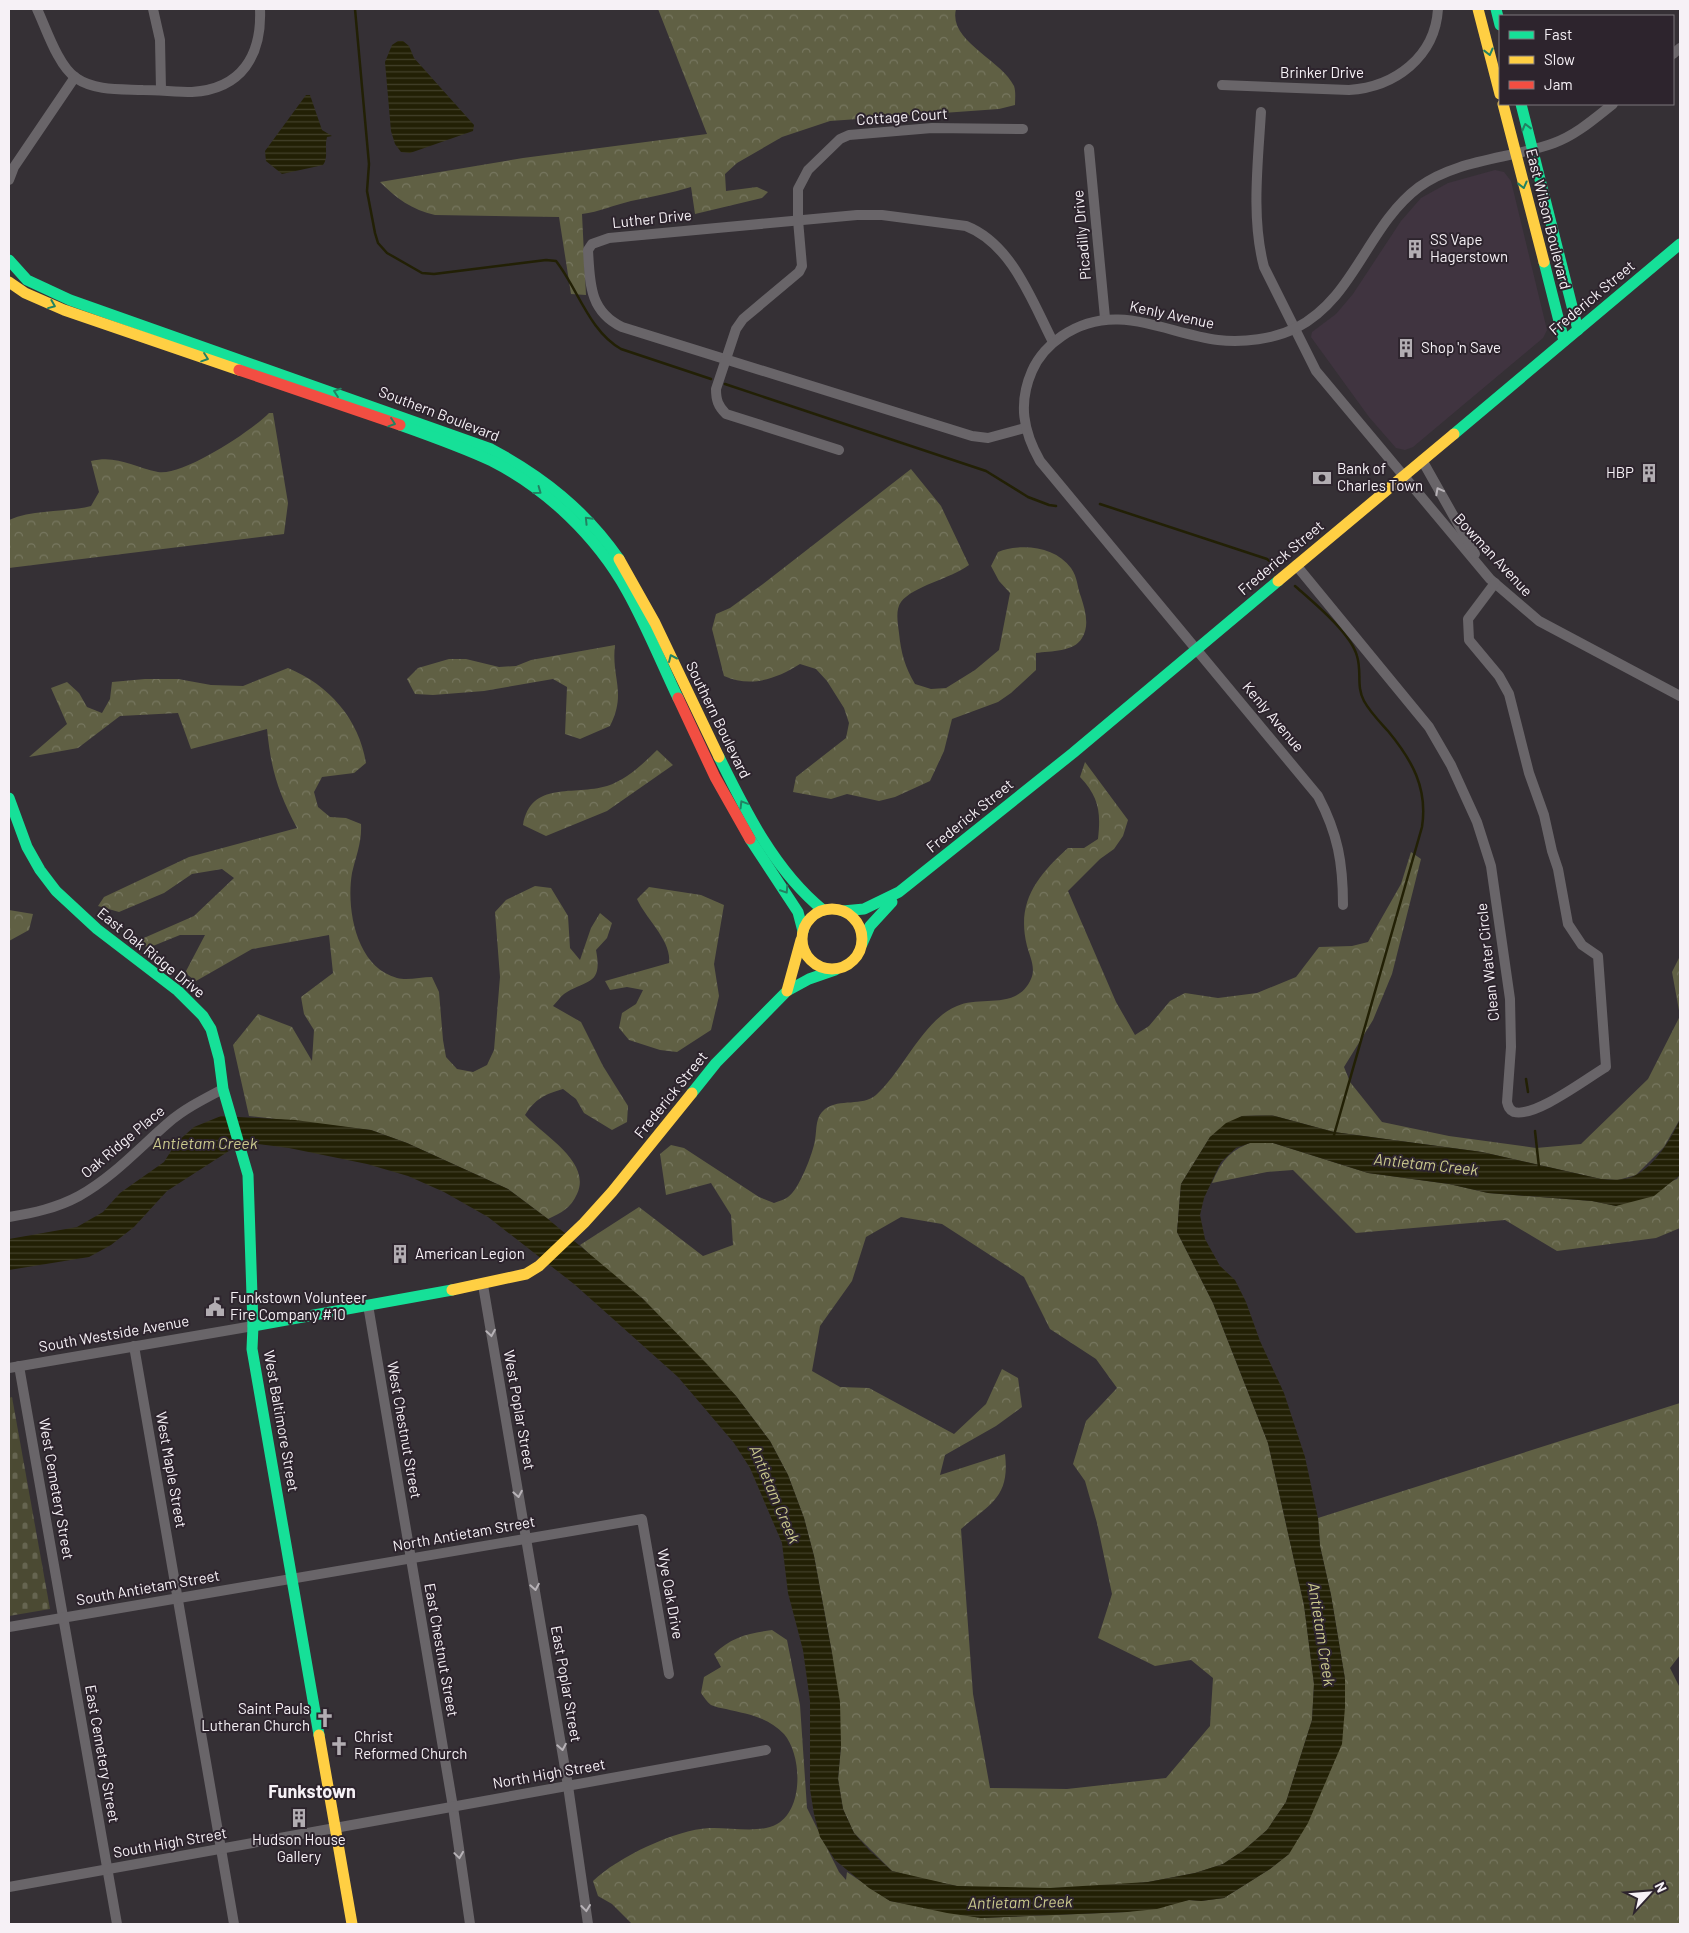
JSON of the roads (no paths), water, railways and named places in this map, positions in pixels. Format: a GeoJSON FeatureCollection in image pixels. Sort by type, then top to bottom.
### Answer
{"type":"FeatureCollection","features":[{"type":"Feature","properties":{"kind":"main road"},"geometry":{"type":"LineString","coordinates":[[1478,9],[1499,90]]}},
{"type":"Feature","properties":{"kind":"main road","name":"East Wilson Boulevard"},"geometry":{"type":"LineString","coordinates":[[1503,105],[1564,341]]}},
{"type":"Feature","properties":{"kind":"main road","name":"East Wilson Boulevard"},"geometry":{"type":"LineString","coordinates":[[1521,105],[1578,330]]}},
{"type":"Feature","properties":{"kind":"main road"},"geometry":{"type":"LineString","coordinates":[[1535,231],[1545,233],[1555,272],[1560,277],[1566,279]]}},
{"type":"Feature","properties":{"kind":"main road","name":"Frederick Street"},"geometry":{"type":"LineString","coordinates":[[862,944],[864,935],[879,913],[899,892],[1073,753],[1402,475],[1680,244]]}},
{"type":"Feature","properties":{"kind":"main road","name":"Southern Boulevard"},"geometry":{"type":"LineString","coordinates":[[9,260],[18,272],[28,280],[70,300],[478,443],[503,455],[558,491],[597,528],[618,556],[650,612],[730,783],[774,855],[804,894],[823,910]]}},
{"type":"Feature","properties":{"kind":"main road","name":"Southern Boulevard"},"geometry":{"type":"LineString","coordinates":[[9,282],[25,293],[64,310],[462,448],[493,462],[554,503],[593,542],[627,591],[715,777],[751,841],[798,912],[802,935]]}},
{"type":"Feature","properties":{"kind":"main road","name":"East Oak Ridge Drive"},"geometry":{"type":"LineString","coordinates":[[9,798],[27,847],[40,870],[56,891],[97,929],[178,991],[203,1016],[216,1045],[225,1094],[241,1148]]}},
{"type":"Feature","properties":{"kind":"main road","name":"Frederick Street"},"geometry":{"type":"LineString","coordinates":[[843,911],[864,909],[899,892]]}},
{"type":"Feature","properties":{"kind":"main road"},"geometry":{"type":"LineString","coordinates":[[823,910],[843,911],[858,924],[862,944],[853,962],[835,970],[819,967],[806,956],[802,935],[810,918],[823,910]]}},
{"type":"Feature","properties":{"kind":"main road","name":"Frederick Street"},"geometry":{"type":"LineString","coordinates":[[787,991],[802,935]]}},
{"type":"Feature","properties":{"kind":"main road","name":"Frederick Street"},"geometry":{"type":"LineString","coordinates":[[253,1326],[483,1285],[515,1278],[539,1266],[584,1223],[612,1192],[704,1077],[787,991],[809,979],[835,970]]}},
{"type":"Feature","properties":{"kind":"main road","name":"West Baltimore Street"},"geometry":{"type":"LineString","coordinates":[[241,1148],[250,1189],[252,1349],[337,1828],[352,1924]]}},
{"type":"Feature","properties":{"kind":"street"},"geometry":{"type":"LineString","coordinates":[[37,9],[54,47],[75,78],[105,88],[192,92],[211,89],[227,83],[238,75],[255,52],[259,42],[260,9]]}},
{"type":"Feature","properties":{"kind":"street"},"geometry":{"type":"LineString","coordinates":[[153,9],[160,40],[161,90]]}},
{"type":"Feature","properties":{"kind":"street","name":"Brinker Drive"},"geometry":{"type":"LineString","coordinates":[[1222,85],[1349,90],[1368,89],[1384,84],[1404,72],[1423,53],[1432,35],[1438,9]]}},
{"type":"Feature","properties":{"kind":"street"},"geometry":{"type":"LineString","coordinates":[[9,180],[12,169],[75,78]]}},
{"type":"Feature","properties":{"kind":"street","name":"Kenly Avenue"},"geometry":{"type":"LineString","coordinates":[[1343,905],[1340,852],[1328,816],[1318,796],[1040,461],[1025,428],[1022,412],[1028,380],[1033,368],[1053,342],[1069,331],[1105,318],[1138,321],[1218,340],[1255,339],[1294,329],[1327,308],[1337,296],[1384,222],[1413,192],[1436,176],[1455,169],[1532,149],[1572,135],[1612,105]]}},
{"type":"Feature","properties":{"kind":"street","name":"Bowman Avenue"},"geometry":{"type":"LineString","coordinates":[[1260,112],[1258,181],[1260,250],[1264,267],[1310,360],[1327,386],[1493,581],[1539,622],[1680,696]]}},
{"type":"Feature","properties":{"kind":"street","name":"Cottage Court"},"geometry":{"type":"LineString","coordinates":[[839,450],[726,414],[720,408],[716,389],[736,330],[743,319],[799,272],[802,266],[798,220],[798,189],[802,179],[832,144],[840,138],[932,128],[1023,129]]}},
{"type":"Feature","properties":{"kind":"street","name":"Picadilly Drive"},"geometry":{"type":"LineString","coordinates":[[1090,149],[1105,318]]}},
{"type":"Feature","properties":{"kind":"street","name":"Luther Drive"},"geometry":{"type":"LineString","coordinates":[[1025,428],[993,437],[972,436],[610,322],[603,316],[593,294],[588,250],[598,240],[608,238],[798,220],[882,215],[958,225],[978,231],[991,241],[1010,263],[1053,342]]}},
{"type":"Feature","properties":{"kind":"street"},"geometry":{"type":"LineString","coordinates":[[1422,460],[1456,524],[1493,581]]}},
{"type":"Feature","properties":{"kind":"street","name":"Clean Water Circle"},"geometry":{"type":"LineString","coordinates":[[1296,565],[1429,727],[1446,756],[1477,822],[1491,866],[1510,999],[1511,1047],[1507,1102],[1509,1109],[1514,1112],[1524,1112],[1546,1104],[1606,1067],[1602,998],[1598,956],[1582,945],[1572,933],[1568,924],[1558,869],[1544,815],[1529,773],[1508,694],[1499,676],[1469,640],[1467,631],[1468,618],[1493,581]]}},
{"type":"Feature","properties":{"kind":"street","name":"Oak Ridge Place"},"geometry":{"type":"LineString","coordinates":[[9,1217],[56,1207],[96,1186],[136,1154],[168,1123],[192,1106],[225,1094]]}},
{"type":"Feature","properties":{"kind":"street","name":"West Poplar Street"},"geometry":{"type":"LineString","coordinates":[[483,1285],[527,1539]]}},
{"type":"Feature","properties":{"kind":"street","name":"West Chestnut Street"},"geometry":{"type":"LineString","coordinates":[[368,1305],[411,1559]]}},
{"type":"Feature","properties":{"kind":"street","name":"South Westside Avenue"},"geometry":{"type":"LineString","coordinates":[[14,1367],[253,1326]]}},
{"type":"Feature","properties":{"kind":"street","name":"West Maple Street"},"geometry":{"type":"LineString","coordinates":[[134,1346],[234,1924]]}},
{"type":"Feature","properties":{"kind":"street","name":"West Cemetery Street"},"geometry":{"type":"LineString","coordinates":[[14,1367],[63,1618]]}},
{"type":"Feature","properties":{"kind":"street","name":"North Antietam Street"},"geometry":{"type":"LineString","coordinates":[[292,1579],[642,1519]]}},
{"type":"Feature","properties":{"kind":"street","name":"Wye Oak Drive"},"geometry":{"type":"LineString","coordinates":[[642,1519],[669,1674]]}},
{"type":"Feature","properties":{"kind":"street","name":"East Poplar Street"},"geometry":{"type":"LineString","coordinates":[[527,1539],[568,1786],[588,1924]]}},
{"type":"Feature","properties":{"kind":"street","name":"East Chestnut Street"},"geometry":{"type":"LineString","coordinates":[[411,1559],[453,1807],[470,1924]]}},
{"type":"Feature","properties":{"kind":"street","name":"South Antietam Street"},"geometry":{"type":"LineString","coordinates":[[9,1627],[292,1579]]}},
{"type":"Feature","properties":{"kind":"street","name":"East Cemetery Street"},"geometry":{"type":"LineString","coordinates":[[63,1618],[117,1924]]}},
{"type":"Feature","properties":{"kind":"street","name":"North High Street"},"geometry":{"type":"LineString","coordinates":[[337,1828],[766,1750]]}},
{"type":"Feature","properties":{"kind":"street","name":"South High Street"},"geometry":{"type":"LineString","coordinates":[[9,1887],[337,1828]]}},
{"type":"Feature","properties":{"kind":"water"},"geometry":{"type":"Polygon","coordinates":[[[398,41],[403,41],[409,46],[414,58],[474,125],[473,131],[410,153],[401,152],[395,144],[391,131],[385,62],[392,45],[398,41]]]}},
{"type":"Feature","properties":{"kind":"water"},"geometry":{"type":"Polygon","coordinates":[[[306,95],[310,95],[322,130],[332,136],[327,137],[325,162],[323,165],[282,174],[266,161],[265,151],[306,95]]]}},
{"type":"Feature","properties":{"kind":"water","name":"Antietam Creek"},"geometry":{"type":"Polygon","coordinates":[[[1271,1115],[1334,1132],[1482,1152],[1601,1179],[1614,1180],[1632,1177],[1650,1165],[1668,1142],[1680,1119],[1680,1175],[1654,1196],[1616,1206],[1592,1201],[1488,1193],[1449,1184],[1368,1173],[1273,1143],[1250,1143],[1236,1148],[1221,1162],[1204,1198],[1200,1215],[1205,1239],[1220,1266],[1235,1280],[1246,1302],[1260,1341],[1284,1393],[1305,1457],[1318,1518],[1320,1546],[1331,1595],[1345,1679],[1342,1744],[1308,1823],[1289,1854],[1270,1869],[1224,1898],[1201,1901],[1189,1900],[1157,1909],[981,1918],[947,1913],[890,1901],[869,1888],[835,1860],[820,1837],[814,1814],[810,1789],[810,1701],[803,1650],[788,1593],[782,1543],[750,1468],[734,1443],[678,1377],[574,1284],[488,1217],[444,1192],[408,1176],[367,1164],[289,1148],[251,1143],[232,1149],[167,1191],[134,1227],[111,1245],[89,1257],[9,1270],[9,1239],[77,1227],[103,1212],[120,1193],[164,1162],[176,1143],[194,1127],[221,1116],[295,1120],[371,1130],[407,1143],[508,1189],[548,1219],[642,1298],[736,1396],[770,1441],[788,1475],[804,1518],[814,1556],[840,1702],[841,1746],[838,1779],[843,1809],[854,1833],[869,1850],[892,1871],[957,1886],[1050,1888],[1148,1882],[1195,1873],[1223,1864],[1244,1850],[1267,1830],[1286,1802],[1312,1720],[1314,1684],[1304,1605],[1268,1443],[1213,1303],[1177,1232],[1181,1184],[1210,1137],[1226,1123],[1242,1116],[1271,1115]]]}},
{"type":"Feature","properties":{"kind":"waterway"},"geometry":{"type":"LineString","coordinates":[[355,9],[369,164],[367,191],[378,243],[387,253],[422,273],[434,274],[546,260],[556,261],[592,321],[610,341],[621,349],[711,379]]}},
{"type":"Feature","properties":{"kind":"waterway"},"geometry":{"type":"LineString","coordinates":[[725,384],[986,471],[1028,497],[1056,506]]}},
{"type":"Feature","properties":{"kind":"waterway"},"geometry":{"type":"LineString","coordinates":[[1100,504],[1267,559],[1276,566]]}},
{"type":"Feature","properties":{"kind":"waterway"},"geometry":{"type":"LineString","coordinates":[[1295,586],[1330,618],[1353,647],[1357,656],[1360,690],[1364,701],[1397,742],[1411,764],[1423,800],[1422,827],[1334,1135]]}},
{"type":"Feature","properties":{"kind":"waterway"},"geometry":{"type":"LineString","coordinates":[[1526,1079],[1528,1092]]}},
{"type":"Feature","properties":{"kind":"waterway"},"geometry":{"type":"LineString","coordinates":[[1535,1131],[1539,1167]]}},
{"type":"Feature","properties":{"kind":"place","name":"SS Vape Hagerstown"},"geometry":{"type":"Point","coordinates":[1415,249]}},
{"type":"Feature","properties":{"kind":"place","name":"Shop 'n Save"},"geometry":{"type":"Point","coordinates":[1406,348]}},
{"type":"Feature","properties":{"kind":"place","name":"HBP"},"geometry":{"type":"Point","coordinates":[1649,473]}},
{"type":"Feature","properties":{"kind":"place","name":"Bank of Charles Town"},"geometry":{"type":"Point","coordinates":[1322,478]}},
{"type":"Feature","properties":{"kind":"place","name":"American Legion"},"geometry":{"type":"Point","coordinates":[400,1254]}},
{"type":"Feature","properties":{"kind":"place","name":"Funkstown Volunteer Fire Company #10"},"geometry":{"type":"Point","coordinates":[215,1307]}},
{"type":"Feature","properties":{"kind":"place","name":"Saint Pauls Lutheran Church"},"geometry":{"type":"Point","coordinates":[325,1718]}},
{"type":"Feature","properties":{"kind":"place","name":"Christ Reformed Church"},"geometry":{"type":"Point","coordinates":[339,1746]}},
{"type":"Feature","properties":{"kind":"place","name":"Hudson House Gallery"},"geometry":{"type":"Point","coordinates":[299,1818]}},
{"type":"Feature","properties":{"kind":"district","name":"Funkstown"},"geometry":{"type":"Point","coordinates":[312,1792]}}]}
